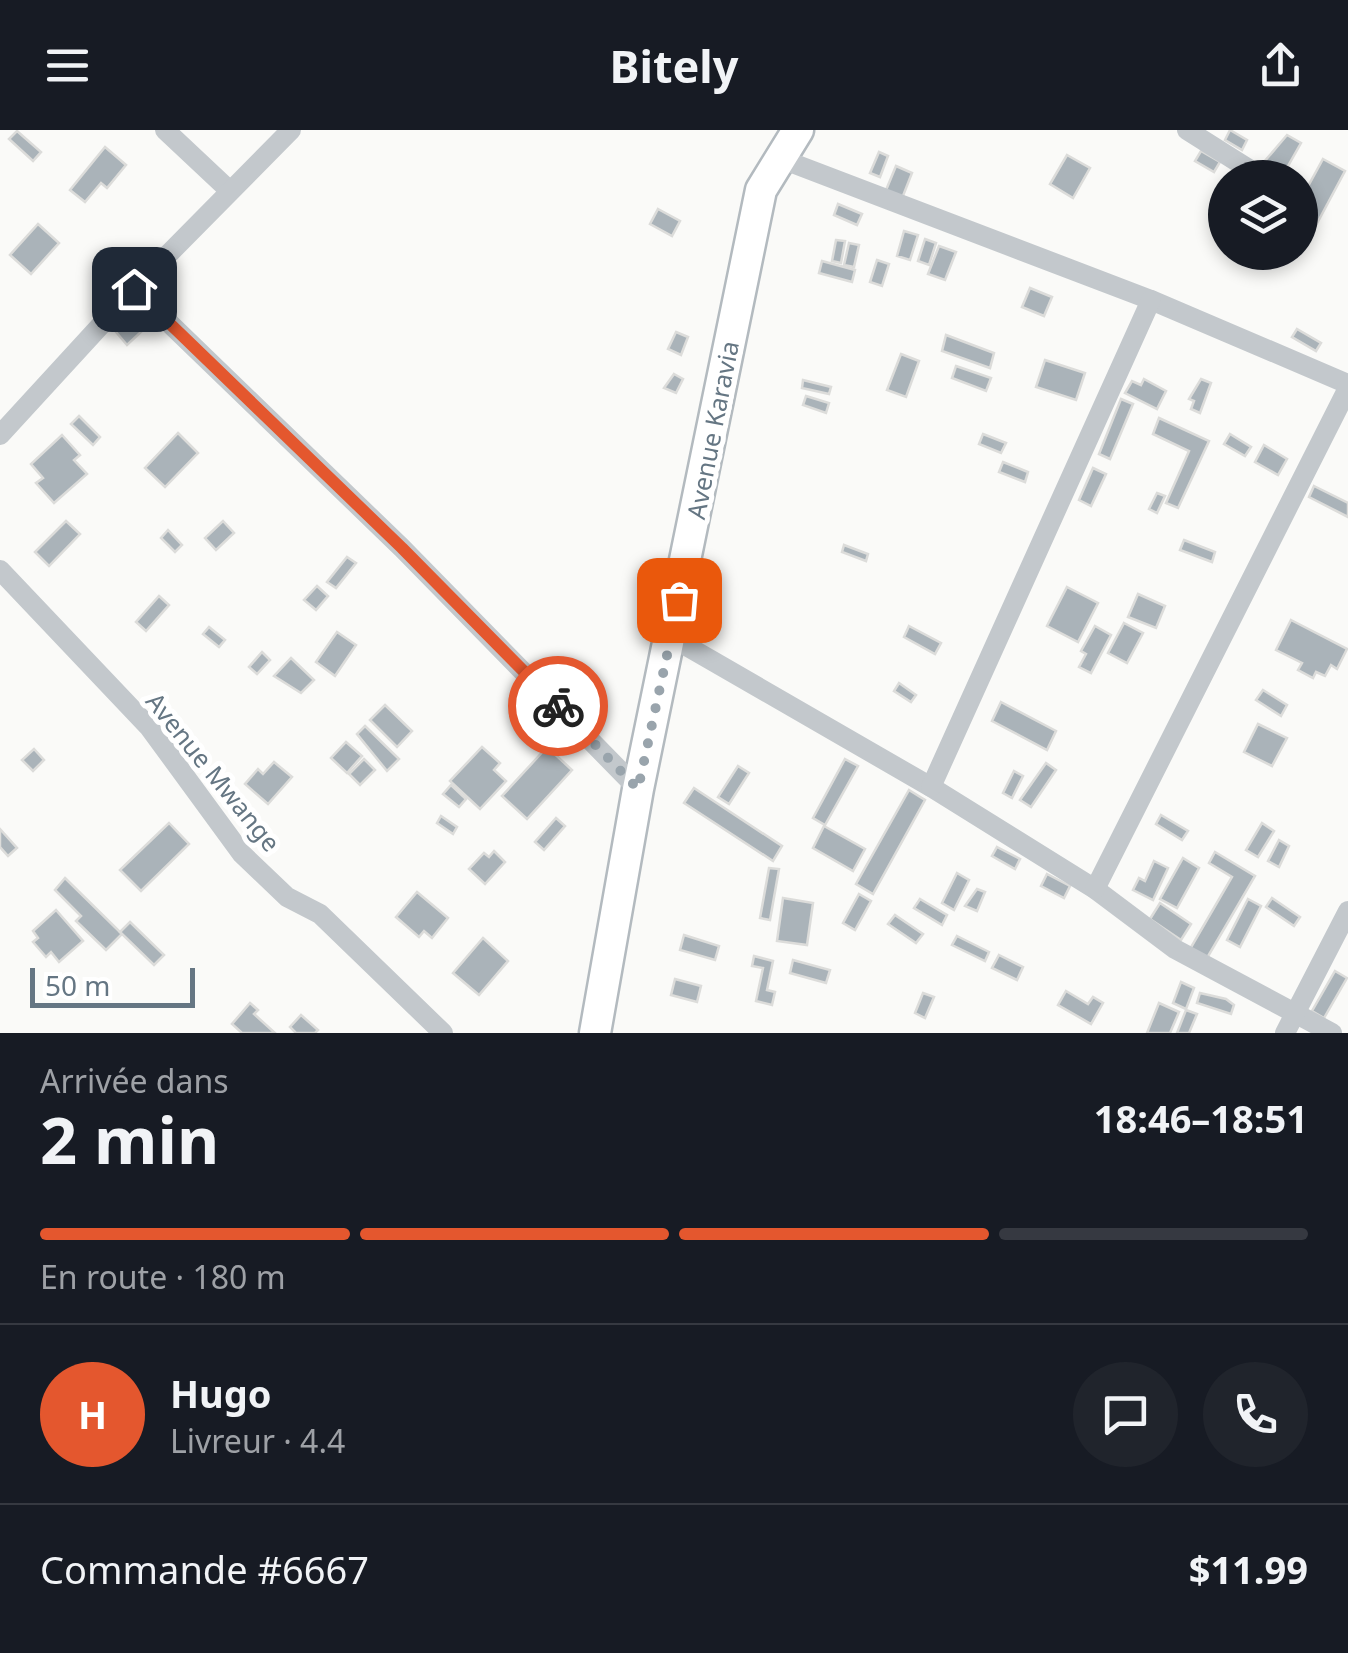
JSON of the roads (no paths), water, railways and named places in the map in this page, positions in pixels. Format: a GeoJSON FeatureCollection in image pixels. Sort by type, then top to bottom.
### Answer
{"type":"FeatureCollection","features":[{"type":"Feature","properties":{"kind":"street"},"geometry":{"type":"LineString","coordinates":[[164,130],[230,190]]}},
{"type":"Feature","properties":{"kind":"street"},"geometry":{"type":"LineString","coordinates":[[0,435],[134,289],[291,130]]}},
{"type":"Feature","properties":{"kind":"street","name":"Avenue Karavia"},"geometry":{"type":"LineString","coordinates":[[595,1033],[638,789],[761,190],[798,130]]}},
{"type":"Feature","properties":{"kind":"street"},"geometry":{"type":"LineString","coordinates":[[1188,130],[1235,160]]}},
{"type":"Feature","properties":{"kind":"street"},"geometry":{"type":"LineString","coordinates":[[779,158],[1152,300],[1348,386],[1096,889]]}},
{"type":"Feature","properties":{"kind":"street"},"geometry":{"type":"LineString","coordinates":[[134,289],[402,548],[638,789]]}},
{"type":"Feature","properties":{"kind":"street"},"geometry":{"type":"LineString","coordinates":[[932,787],[1152,300]]}},
{"type":"Feature","properties":{"kind":"street","name":"Avenue Mwange"},"geometry":{"type":"LineString","coordinates":[[0,570],[148,727],[214,810],[242,854],[287,896],[320,914],[444,1033]]}},
{"type":"Feature","properties":{"kind":"street"},"geometry":{"type":"LineString","coordinates":[[671,637],[932,787],[1096,889],[1174,949],[1332,1033]]}},
{"type":"Feature","properties":{"kind":"street"},"geometry":{"type":"LineString","coordinates":[[1284,1033],[1348,911]]}}]}
